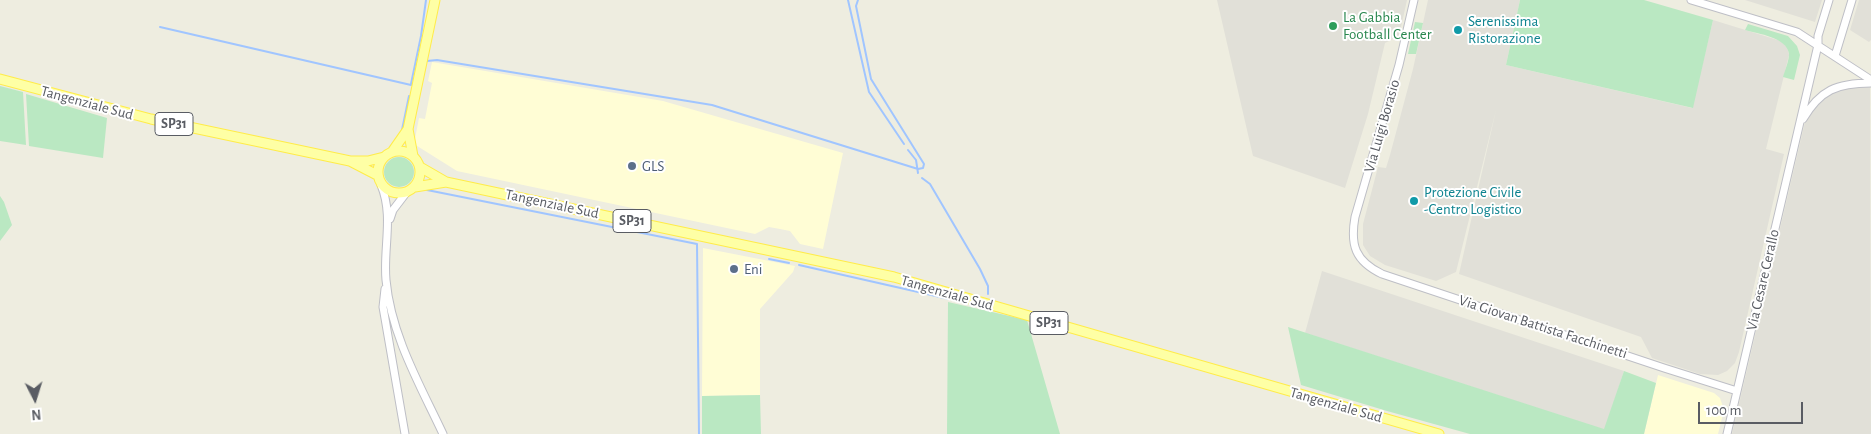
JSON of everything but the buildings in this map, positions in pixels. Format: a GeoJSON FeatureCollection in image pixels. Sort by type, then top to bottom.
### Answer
{"type":"FeatureCollection","features":[{"type":"Feature","properties":{"kind":"main road"},"geometry":{"type":"LineString","coordinates":[[413,156],[408,129],[435,0]]}},
{"type":"Feature","properties":{"kind":"main road","name":"Tangenziale Sud"},"geometry":{"type":"LineString","coordinates":[[0,79],[150,119],[350,161],[368,161],[388,154]]}},
{"type":"Feature","properties":{"kind":"main road"},"geometry":{"type":"LineString","coordinates":[[406,193],[395,194],[385,189],[381,185],[378,175],[379,165],[408,129]]}},
{"type":"Feature","properties":{"kind":"main road","name":"SP31"},"geometry":{"type":"LineString","coordinates":[[388,154],[403,151],[413,156],[420,167]]}},
{"type":"Feature","properties":{"kind":"main road","name":"Tangenziale Sud"},"geometry":{"type":"LineString","coordinates":[[350,161],[378,175]]}},
{"type":"Feature","properties":{"kind":"main road"},"geometry":{"type":"LineString","coordinates":[[415,187],[420,178],[420,167]]}},
{"type":"Feature","properties":{"kind":"main road","name":"Tangenziale Sud"},"geometry":{"type":"LineString","coordinates":[[420,167],[446,182],[894,278],[1439,434]]}},
{"type":"Feature","properties":{"kind":"main road","name":"Tangenziale Sud"},"geometry":{"type":"LineString","coordinates":[[415,187],[446,182]]}},
{"type":"Feature","properties":{"kind":"main road","name":"SP31"},"geometry":{"type":"LineString","coordinates":[[406,193],[415,187]]}},
{"type":"Feature","properties":{"kind":"street","name":"Via Luigi Borasio"},"geometry":{"type":"LineString","coordinates":[[1356,251],[1353,242],[1354,217],[1399,65],[1414,0]]}},
{"type":"Feature","properties":{"kind":"street"},"geometry":{"type":"LineString","coordinates":[[1691,0],[1797,32],[1871,82]]}},
{"type":"Feature","properties":{"kind":"street","name":"Via Cesare Cerallo"},"geometry":{"type":"LineString","coordinates":[[1726,434],[1818,45],[1818,36],[1829,0]]}},
{"type":"Feature","properties":{"kind":"street"},"geometry":{"type":"LineString","coordinates":[[1835,56],[1852,0]]}},
{"type":"Feature","properties":{"kind":"street","name":"Via Cesare Cerallo"},"geometry":{"type":"LineString","coordinates":[[1799,126],[1810,107],[1828,92],[1845,84],[1871,82]]}},
{"type":"Feature","properties":{"kind":"street"},"geometry":{"type":"LineString","coordinates":[[381,185],[385,194],[389,224],[384,306],[405,434]]}},
{"type":"Feature","properties":{"kind":"street"},"geometry":{"type":"LineString","coordinates":[[389,224],[393,210],[406,193]]}},
{"type":"Feature","properties":{"kind":"street","name":"Via Giovan Battista Facchinetti"},"geometry":{"type":"LineString","coordinates":[[1356,251],[1370,268],[1382,274],[1736,391]]}},
{"type":"Feature","properties":{"kind":"street"},"geometry":{"type":"LineString","coordinates":[[386,279],[393,320],[443,434]]}},
{"type":"Feature","properties":{"kind":"shaded area"},"geometry":{"type":"Polygon","coordinates":[[[1217,0],[1407,0],[1399,36],[1385,43],[1368,114],[1345,188],[1253,156],[1217,0]]]}},
{"type":"Feature","properties":{"kind":"shaded area"},"geometry":{"type":"Polygon","coordinates":[[[1428,0],[1520,0],[1506,65],[1692,108],[1713,20],[1781,41],[1787,47],[1789,55],[1766,149],[1784,154],[1739,352],[1735,363],[1727,371],[1718,375],[1700,374],[1652,358],[1641,337],[1459,274],[1496,110],[1456,272],[1436,281],[1385,265],[1370,256],[1363,245],[1363,224],[1378,167],[1386,168],[1390,155],[1413,69],[1428,0]]]}},
{"type":"Feature","properties":{"kind":"shaded area"},"geometry":{"type":"Polygon","coordinates":[[[1745,0],[1822,0],[1815,22],[1745,0]]]}},
{"type":"Feature","properties":{"kind":"shaded area"},"geometry":{"type":"Polygon","coordinates":[[[1859,0],[1871,0],[1871,40],[1869,42],[1850,30],[1859,0]]]}},
{"type":"Feature","properties":{"kind":"shaded area"},"geometry":{"type":"Polygon","coordinates":[[[432,62],[663,101],[843,153],[823,249],[800,244],[790,231],[769,227],[755,234],[457,171],[414,144],[419,118],[425,119],[432,83],[428,81],[432,62]]]}},
{"type":"Feature","properties":{"kind":"shaded area"},"geometry":{"type":"Polygon","coordinates":[[[1870,86],[1871,434],[1732,434],[1805,122],[1810,112],[1828,94],[1849,87],[1870,86]]]}},
{"type":"Feature","properties":{"kind":"shaded area"},"geometry":{"type":"Polygon","coordinates":[[[703,248],[795,266],[793,272],[760,309],[760,395],[702,396],[703,248]]]}},
{"type":"Feature","properties":{"kind":"shaded area"},"geometry":{"type":"Polygon","coordinates":[[[1322,271],[1624,371],[1605,430],[1305,333],[1322,271]]]}},
{"type":"Feature","properties":{"kind":"shaded area"},"geometry":{"type":"Polygon","coordinates":[[[1658,375],[1714,393],[1720,398],[1724,410],[1718,434],[1644,434],[1658,375]]]}},
{"type":"Feature","properties":{"kind":"green space"},"geometry":{"type":"Polygon","coordinates":[[[1520,0],[1644,0],[1713,20],[1693,108],[1506,65],[1520,0]]]}},
{"type":"Feature","properties":{"kind":"green space"},"geometry":{"type":"Polygon","coordinates":[[[1415,22],[1423,23],[1416,54],[1408,54],[1415,22]]]}},
{"type":"Feature","properties":{"kind":"green space"},"geometry":{"type":"Polygon","coordinates":[[[1748,24],[1788,36],[1797,46],[1800,55],[1794,80],[1783,77],[1789,57],[1787,48],[1771,37],[1745,30],[1748,24]]]}},
{"type":"Feature","properties":{"kind":"green space"},"geometry":{"type":"Polygon","coordinates":[[[0,86],[23,92],[26,145],[0,141],[0,86]]]}},
{"type":"Feature","properties":{"kind":"green space"},"geometry":{"type":"Polygon","coordinates":[[[26,94],[107,118],[103,158],[29,146],[26,94]]]}},
{"type":"Feature","properties":{"kind":"green space"},"geometry":{"type":"Polygon","coordinates":[[[399,157],[409,162],[414,172],[409,182],[399,187],[389,182],[384,172],[389,162],[399,157]]]}},
{"type":"Feature","properties":{"kind":"green space"},"geometry":{"type":"Polygon","coordinates":[[[0,196],[12,225],[0,241],[0,196]]]}},
{"type":"Feature","properties":{"kind":"green space"},"geometry":{"type":"Polygon","coordinates":[[[948,302],[1027,320],[1060,434],[947,434],[948,302]]]}},
{"type":"Feature","properties":{"kind":"green space"},"geometry":{"type":"Polygon","coordinates":[[[1288,327],[1604,429],[1624,371],[1656,383],[1644,434],[1470,434],[1301,385],[1288,327]]]}},
{"type":"Feature","properties":{"kind":"green space"},"geometry":{"type":"Polygon","coordinates":[[[760,395],[761,434],[702,434],[702,396],[760,395]]]}},
{"type":"Feature","properties":{"kind":"waterway"},"geometry":{"type":"LineString","coordinates":[[411,84],[426,0]]}},
{"type":"Feature","properties":{"kind":"waterway"},"geometry":{"type":"LineString","coordinates":[[848,0],[869,92],[904,144]]}},
{"type":"Feature","properties":{"kind":"waterway"},"geometry":{"type":"LineString","coordinates":[[427,61],[437,60],[712,105],[918,169],[923,168],[924,164],[871,79],[856,6],[858,0]]}},
{"type":"Feature","properties":{"kind":"waterway"},"geometry":{"type":"LineString","coordinates":[[160,27],[411,85]]}},
{"type":"Feature","properties":{"kind":"waterway"},"geometry":{"type":"LineString","coordinates":[[402,130],[409,96]]}},
{"type":"Feature","properties":{"kind":"waterway"},"geometry":{"type":"LineString","coordinates":[[908,150],[916,160],[918,173]]}},
{"type":"Feature","properties":{"kind":"waterway"},"geometry":{"type":"LineString","coordinates":[[922,178],[930,184],[980,269],[988,286],[988,294]]}},
{"type":"Feature","properties":{"kind":"waterway"},"geometry":{"type":"LineString","coordinates":[[427,190],[697,244],[699,434]]}},
{"type":"Feature","properties":{"kind":"waterway"},"geometry":{"type":"LineString","coordinates":[[769,259],[789,263]]}},
{"type":"Feature","properties":{"kind":"waterway"},"geometry":{"type":"LineString","coordinates":[[799,265],[949,299]]}},
{"type":"Feature","properties":{"kind":"place","name":"La Gabbia Football Center"},"geometry":{"type":"Point","coordinates":[1333,26]}},
{"type":"Feature","properties":{"kind":"place","name":"Serenissima Ristorazione"},"geometry":{"type":"Point","coordinates":[1458,30]}},
{"type":"Feature","properties":{"kind":"place","name":"GLS"},"geometry":{"type":"Point","coordinates":[632,166]}},
{"type":"Feature","properties":{"kind":"place","name":"Protezione Civile -Centro Logistico"},"geometry":{"type":"Point","coordinates":[1414,201]}},
{"type":"Feature","properties":{"kind":"place","name":"Eni"},"geometry":{"type":"Point","coordinates":[734,269]}}]}
